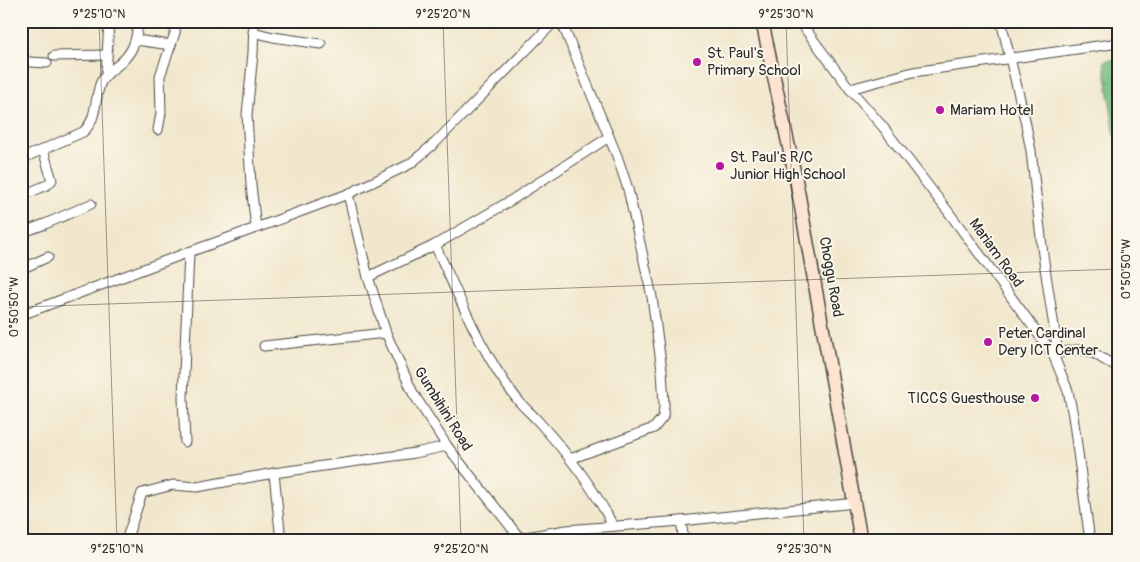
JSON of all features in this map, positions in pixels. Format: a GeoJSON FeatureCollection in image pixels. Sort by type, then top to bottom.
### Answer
{"type":"FeatureCollection","features":[{"type":"Feature","properties":{"kind":"main road","name":"Choggu Road"},"geometry":{"type":"LineString","coordinates":[[763,21],[801,203],[861,541]]}},
{"type":"Feature","properties":{"kind":"street"},"geometry":{"type":"LineString","coordinates":[[106,76],[109,21]]}},
{"type":"Feature","properties":{"kind":"street"},"geometry":{"type":"LineString","coordinates":[[21,159],[83,132],[88,128],[92,120],[102,81],[129,54],[136,40],[138,21]]}},
{"type":"Feature","properties":{"kind":"street"},"geometry":{"type":"LineString","coordinates":[[158,130],[161,113],[160,76],[175,33],[176,21]]}},
{"type":"Feature","properties":{"kind":"street"},"geometry":{"type":"LineString","coordinates":[[254,21],[247,116],[250,185],[256,228]]}},
{"type":"Feature","properties":{"kind":"street"},"geometry":{"type":"LineString","coordinates":[[21,315],[348,194],[410,164],[435,143],[555,21]]}},
{"type":"Feature","properties":{"kind":"street"},"geometry":{"type":"LineString","coordinates":[[561,21],[617,156],[628,189],[652,297],[662,370],[664,405],[662,417],[654,428],[570,459]]}},
{"type":"Feature","properties":{"kind":"street","name":"Mariam Road"},"geometry":{"type":"LineString","coordinates":[[796,21],[803,26],[850,89],[884,127],[1055,354],[1068,391],[1074,416],[1090,541]]}},
{"type":"Feature","properties":{"kind":"street"},"geometry":{"type":"LineString","coordinates":[[1001,21],[1031,151],[1055,354],[1075,349],[1084,349],[1113,365],[1119,366]]}},
{"type":"Feature","properties":{"kind":"street"},"geometry":{"type":"LineString","coordinates":[[254,32],[273,37],[321,44]]}},
{"type":"Feature","properties":{"kind":"street"},"geometry":{"type":"LineString","coordinates":[[136,40],[171,45]]}},
{"type":"Feature","properties":{"kind":"street"},"geometry":{"type":"LineString","coordinates":[[850,89],[913,72],[1119,43]]}},
{"type":"Feature","properties":{"kind":"street"},"geometry":{"type":"LineString","coordinates":[[54,56],[107,55]]}},
{"type":"Feature","properties":{"kind":"street"},"geometry":{"type":"LineString","coordinates":[[21,60],[47,62]]}},
{"type":"Feature","properties":{"kind":"street"},"geometry":{"type":"LineString","coordinates":[[368,277],[435,245],[510,201],[609,137]]}},
{"type":"Feature","properties":{"kind":"street"},"geometry":{"type":"LineString","coordinates":[[21,196],[47,185],[52,180],[43,150]]}},
{"type":"Feature","properties":{"kind":"street","name":"Gumbihini Road"},"geometry":{"type":"LineString","coordinates":[[348,194],[368,277],[386,333],[413,393],[446,446],[521,539]]}},
{"type":"Feature","properties":{"kind":"street"},"geometry":{"type":"LineString","coordinates":[[21,233],[91,204]]}},
{"type":"Feature","properties":{"kind":"street"},"geometry":{"type":"LineString","coordinates":[[435,245],[498,373],[518,400],[538,420],[586,478],[602,503],[613,526]]}},
{"type":"Feature","properties":{"kind":"street"},"geometry":{"type":"LineString","coordinates":[[185,442],[183,398],[189,252]]}},
{"type":"Feature","properties":{"kind":"street"},"geometry":{"type":"LineString","coordinates":[[21,269],[48,258]]}},
{"type":"Feature","properties":{"kind":"street"},"geometry":{"type":"LineString","coordinates":[[264,346],[386,333]]}},
{"type":"Feature","properties":{"kind":"street"},"geometry":{"type":"LineString","coordinates":[[126,541],[142,493],[173,485],[197,487],[274,473],[415,453],[446,446]]}},
{"type":"Feature","properties":{"kind":"street"},"geometry":{"type":"LineString","coordinates":[[274,473],[281,541]]}},
{"type":"Feature","properties":{"kind":"street"},"geometry":{"type":"LineString","coordinates":[[521,539],[566,530],[681,521],[855,503]]}},
{"type":"Feature","properties":{"kind":"street"},"geometry":{"type":"LineString","coordinates":[[681,521],[684,541]]}},
{"type":"Feature","properties":{"kind":"green space"},"geometry":{"type":"Polygon","coordinates":[[[1119,58],[1119,166],[1104,61],[1119,58]]]}},
{"type":"Feature","properties":{"kind":"place","name":"St. Paul's Primary School"},"geometry":{"type":"Point","coordinates":[697,62]}},
{"type":"Feature","properties":{"kind":"place","name":"Mariam Hotel"},"geometry":{"type":"Point","coordinates":[940,110]}},
{"type":"Feature","properties":{"kind":"place","name":"St. Paul's R/C Junior High School"},"geometry":{"type":"Point","coordinates":[720,166]}},
{"type":"Feature","properties":{"kind":"place","name":"Peter Cardinal Dery ICT Center"},"geometry":{"type":"Point","coordinates":[988,342]}},
{"type":"Feature","properties":{"kind":"place","name":"TICCS Guesthouse"},"geometry":{"type":"Point","coordinates":[1035,398]}}]}
